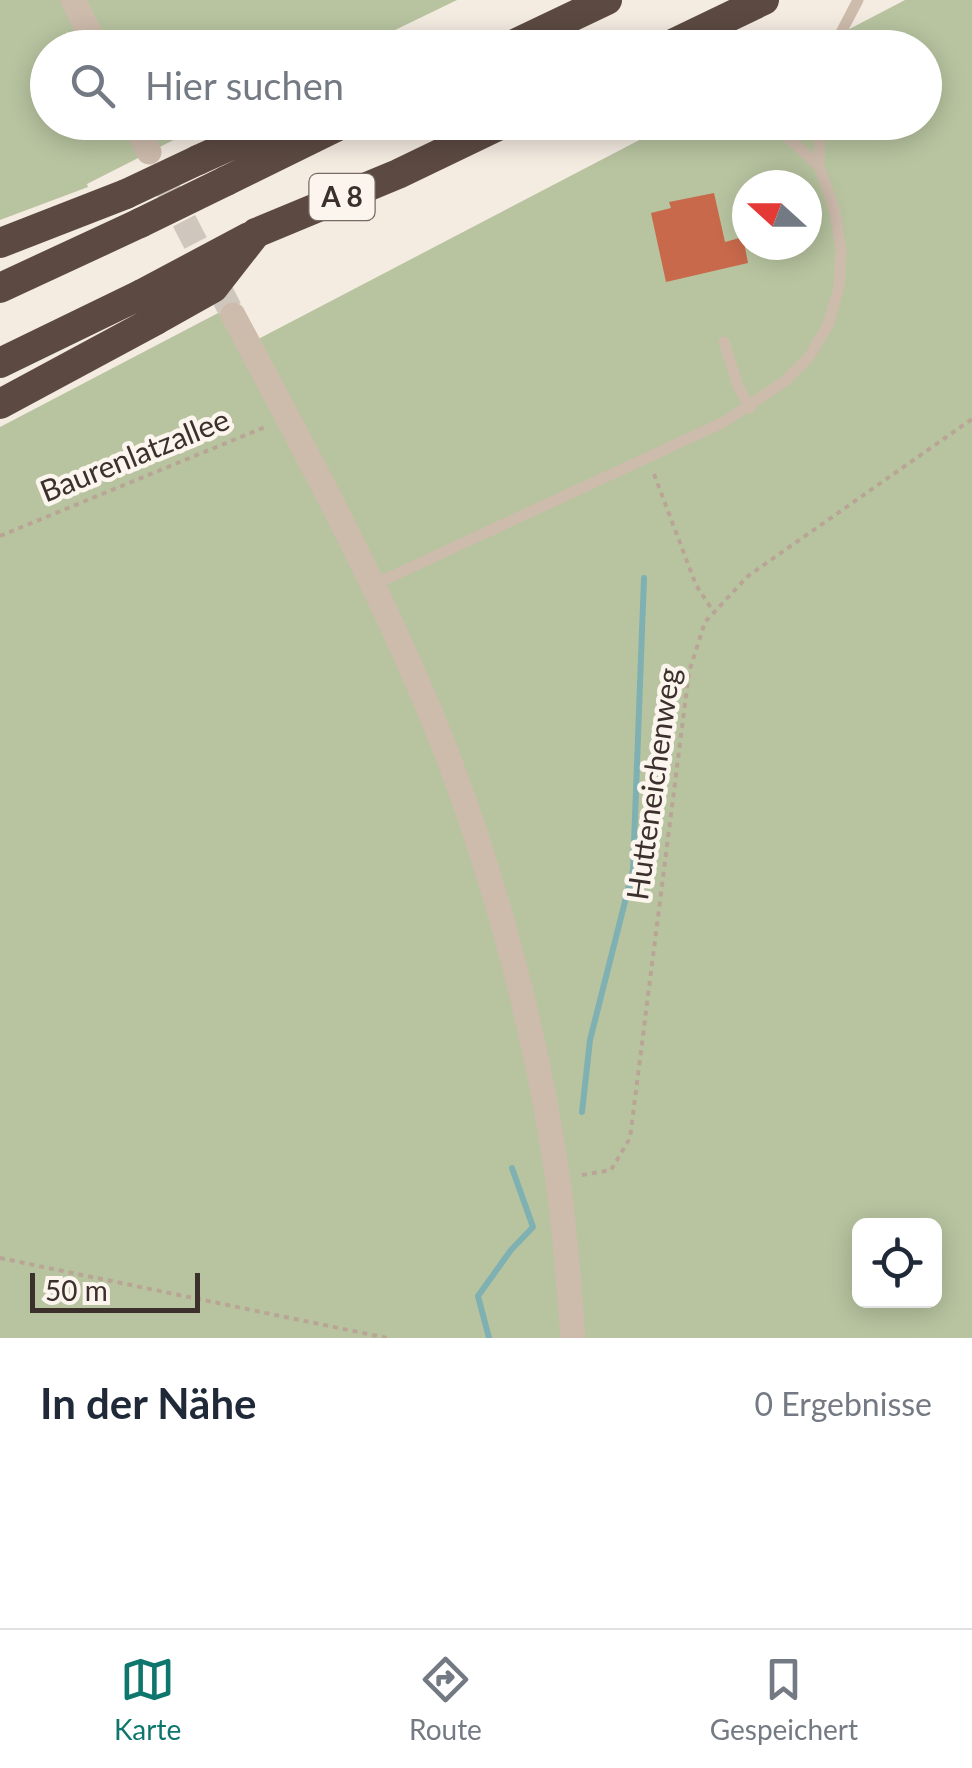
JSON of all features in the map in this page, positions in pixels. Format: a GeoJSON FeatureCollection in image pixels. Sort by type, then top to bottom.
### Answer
{"type":"FeatureCollection","features":[{"type":"Feature","properties":{"kind":"highway"},"geometry":{"type":"LineString","coordinates":[[538,30],[576,9],[607,0]]}},
{"type":"Feature","properties":{"kind":"highway"},"geometry":{"type":"LineString","coordinates":[[702,30],[764,0]]}},
{"type":"Feature","properties":{"kind":"highway"},"geometry":{"type":"LineString","coordinates":[[0,243],[126,194],[242,140]]}},
{"type":"Feature","properties":{"kind":"highway","name":"A 8"},"geometry":{"type":"LineString","coordinates":[[0,288],[309,140]]}},
{"type":"Feature","properties":{"kind":"highway","name":"A 8"},"geometry":{"type":"LineString","coordinates":[[149,307],[213,288],[260,231],[469,140]]}},
{"type":"Feature","properties":{"kind":"highway"},"geometry":{"type":"LineString","coordinates":[[0,363],[149,307]]}},
{"type":"Feature","properties":{"kind":"highway"},"geometry":{"type":"LineString","coordinates":[[0,404],[149,307]]}},
{"type":"Feature","properties":{"kind":"street"},"geometry":{"type":"LineString","coordinates":[[73,0],[88,30]]}},
{"type":"Feature","properties":{"kind":"street"},"geometry":{"type":"LineString","coordinates":[[143,140],[149,152]]}},
{"type":"Feature","properties":{"kind":"street"},"geometry":{"type":"LineString","coordinates":[[233,315],[373,585],[424,696],[468,817],[506,935],[535,1058],[558,1180],[573,1338]]}},
{"type":"Feature","properties":{"kind":"lane"},"geometry":{"type":"LineString","coordinates":[[842,30],[858,0]]}},
{"type":"Feature","properties":{"kind":"lane"},"geometry":{"type":"LineString","coordinates":[[791,140],[819,166]]}},
{"type":"Feature","properties":{"kind":"lane"},"geometry":{"type":"LineString","coordinates":[[373,585],[750,408],[784,382],[808,357],[828,325],[839,287],[841,250],[819,166],[820,140]]}},
{"type":"Feature","properties":{"kind":"lane"},"geometry":{"type":"LineString","coordinates":[[724,342],[738,386],[750,408]]}},
{"type":"Feature","properties":{"kind":"path","name":"Baurenlatzallee"},"geometry":{"type":"LineString","coordinates":[[0,536],[288,418]]}},
{"type":"Feature","properties":{"kind":"path","name":"Hutteneichenweg"},"geometry":{"type":"LineString","coordinates":[[558,1180],[610,1170],[630,1138],[689,672],[706,622],[748,576],[972,419]]}},
{"type":"Feature","properties":{"kind":"path"},"geometry":{"type":"LineString","coordinates":[[647,456],[696,585],[714,613]]}},
{"type":"Feature","properties":{"kind":"path"},"geometry":{"type":"LineString","coordinates":[[0,1258],[386,1338]]}},
{"type":"Feature","properties":{"kind":"green space"},"geometry":{"type":"Polygon","coordinates":[[[0,0],[457,0],[395,30],[30,30],[30,140],[174,140],[87,184],[88,187],[0,220],[0,0]]]}},
{"type":"Feature","properties":{"kind":"green space"},"geometry":{"type":"Polygon","coordinates":[[[905,0],[972,0],[972,1338],[0,1338],[0,427],[220,312],[239,349],[639,140],[942,140],[942,30],[848,30],[905,0]]]}},
{"type":"Feature","properties":{"kind":"building"},"geometry":{"type":"Polygon","coordinates":[[[714,193],[725,242],[732,240],[732,260],[748,263],[666,282],[651,213],[671,208],[669,202],[714,193]]]}},
{"type":"Feature","properties":{"kind":"waterway"},"geometry":{"type":"LineString","coordinates":[[582,1112],[590,1040],[633,870],[644,578]]}},
{"type":"Feature","properties":{"kind":"waterway"},"geometry":{"type":"LineString","coordinates":[[489,1338],[478,1296],[533,1227],[512,1168]]}},
{"type":"Feature","properties":{"kind":"tunnel"},"geometry":{"type":"LineString","coordinates":[[167,188],[233,315]]}}]}
